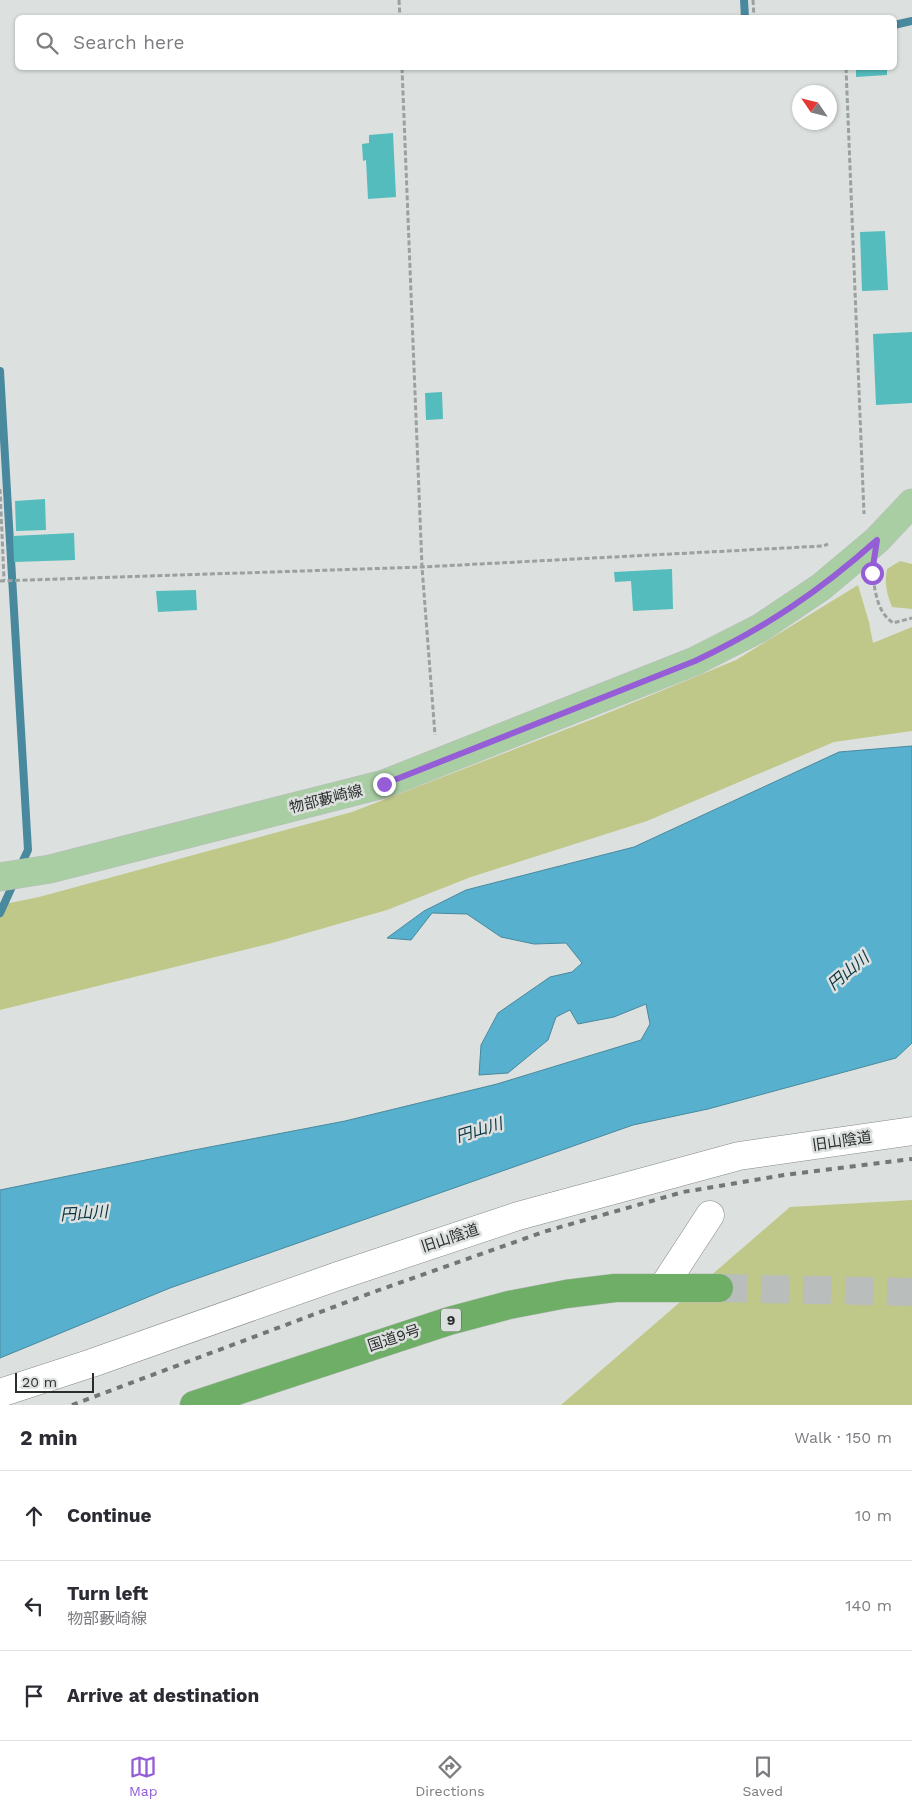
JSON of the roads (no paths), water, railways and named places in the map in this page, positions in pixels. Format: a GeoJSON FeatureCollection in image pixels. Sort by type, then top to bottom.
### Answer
{"type":"FeatureCollection","features":[{"type":"Feature","properties":{"kind":"highway","name":"国道9号"},"geometry":{"type":"LineString","coordinates":[[194,1405],[430,1327],[509,1305],[566,1294],[615,1288],[719,1288]]}},
{"type":"Feature","properties":{"kind":"main road","name":"物部藪崎線"},"geometry":{"type":"LineString","coordinates":[[0,877],[50,869],[384,784],[695,661],[728,645],[792,608],[850,564],[877,540],[912,503]]}},
{"type":"Feature","properties":{"kind":"street","name":"旧山陰道"},"geometry":{"type":"LineString","coordinates":[[0,1393],[518,1216],[740,1156],[912,1131]]}},
{"type":"Feature","properties":{"kind":"street"},"geometry":{"type":"LineString","coordinates":[[663,1287],[710,1215]]}},
{"type":"Feature","properties":{"kind":"water","name":"円山川"},"geometry":{"type":"Polygon","coordinates":[[[912,746],[912,1043],[896,1058],[708,1109],[633,1125],[170,1288],[0,1358],[0,1190],[345,1121],[497,1084],[641,1040],[650,1024],[646,1004],[614,1017],[578,1024],[570,1010],[556,1017],[548,1040],[508,1073],[479,1075],[481,1045],[498,1013],[550,977],[572,972],[582,963],[566,943],[534,944],[501,937],[467,914],[432,913],[411,940],[387,938],[424,911],[466,890],[634,847],[839,752],[912,746]]]}},
{"type":"Feature","properties":{"kind":"waterway"},"geometry":{"type":"LineString","coordinates":[[744,0],[745,15]]}},
{"type":"Feature","properties":{"kind":"waterway"},"geometry":{"type":"LineString","coordinates":[[897,24],[912,21]]}},
{"type":"Feature","properties":{"kind":"waterway"},"geometry":{"type":"LineString","coordinates":[[0,371],[28,850],[20,867]]}},
{"type":"Feature","properties":{"kind":"waterway"},"geometry":{"type":"LineString","coordinates":[[0,913],[15,880]]}},
{"type":"Feature","properties":{"kind":"tunnel"},"geometry":{"type":"LineString","coordinates":[[719,1288],[912,1292]]}},
{"type":"Feature","properties":{"kind":"railway"},"geometry":{"type":"LineString","coordinates":[[72,1405],[379,1290],[543,1232],[683,1192],[784,1175],[912,1159]]}}]}
